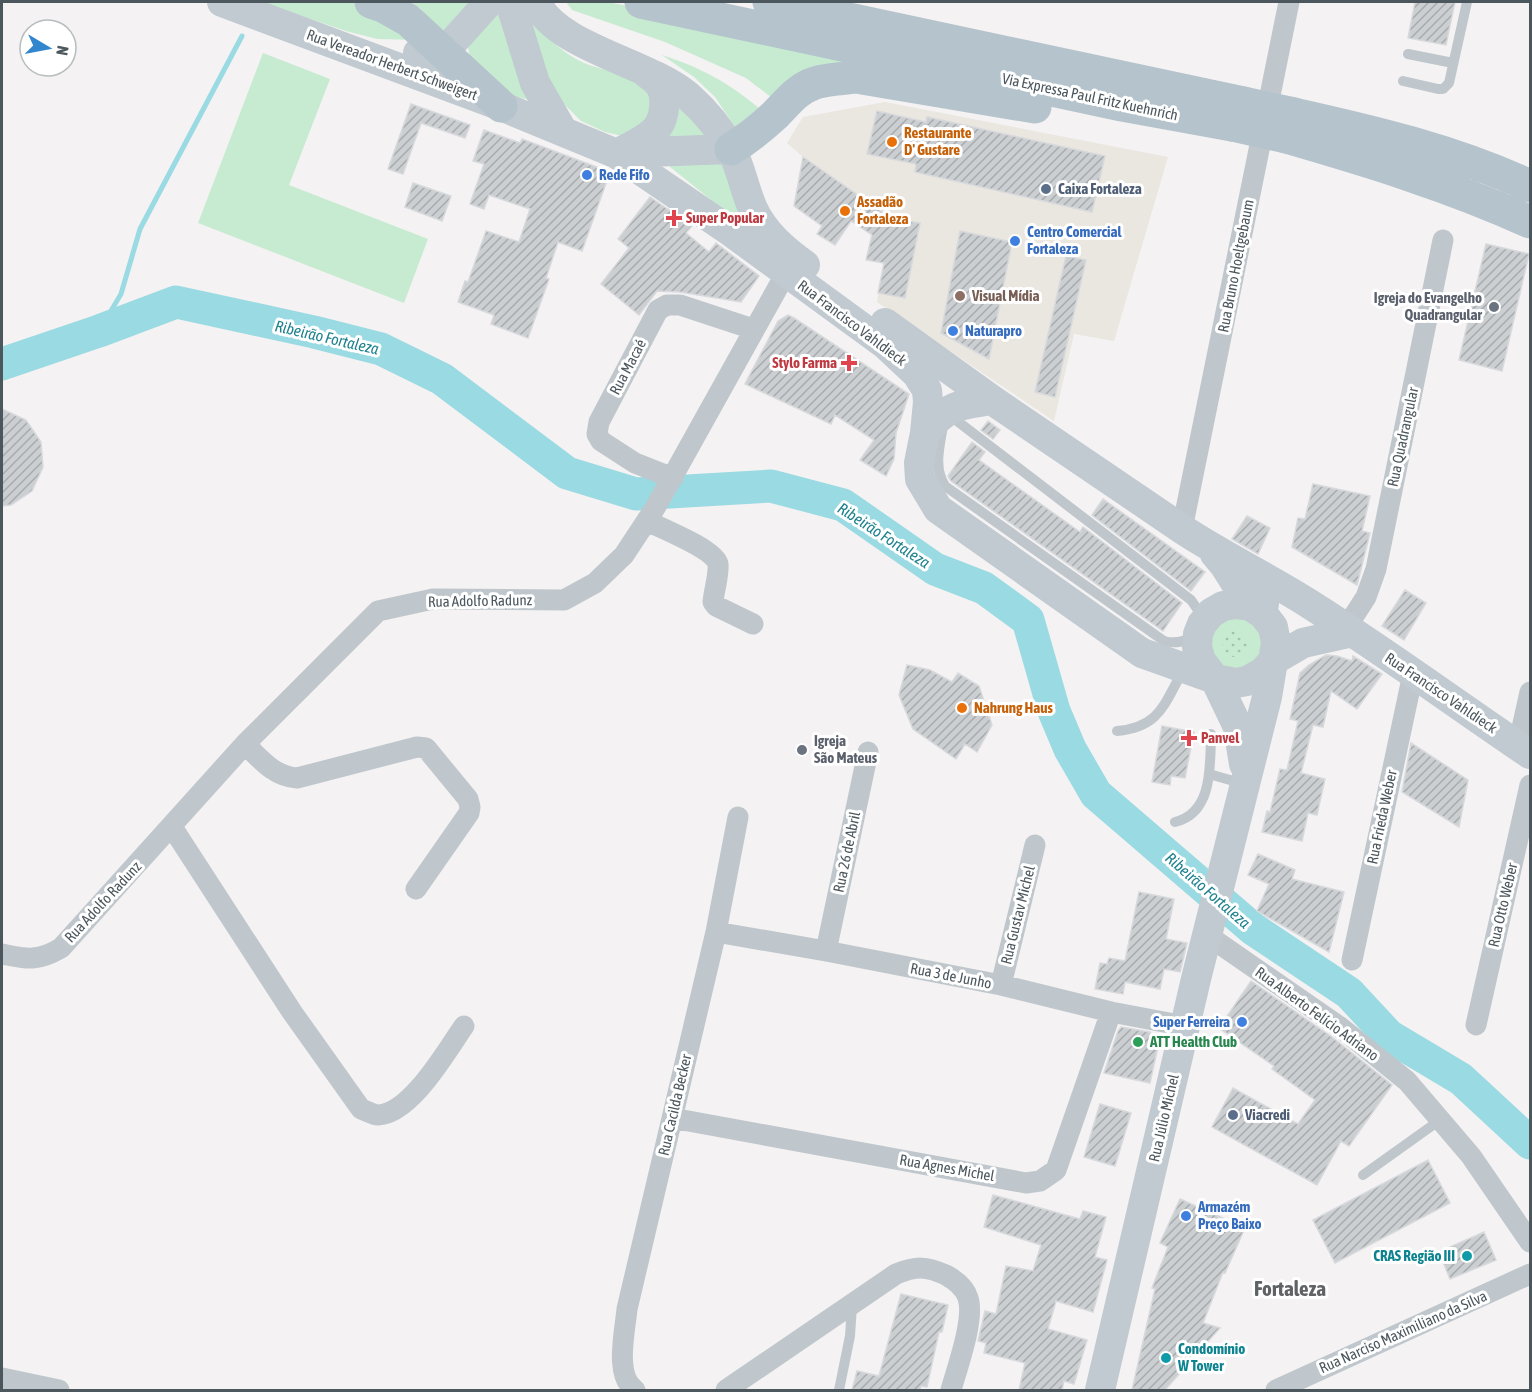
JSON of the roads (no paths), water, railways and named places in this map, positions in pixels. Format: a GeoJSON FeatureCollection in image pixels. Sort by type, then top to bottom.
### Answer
{"type":"FeatureCollection","features":[{"type":"Feature","properties":{"kind":"main road","name":"Rua Vereador Herbert Schweigert"},"geometry":{"type":"LineString","coordinates":[[222,2],[501,105],[562,130]]}},
{"type":"Feature","properties":{"kind":"main road"},"geometry":{"type":"LineString","coordinates":[[371,2],[408,20],[501,105]]}},
{"type":"Feature","properties":{"kind":"main road"},"geometry":{"type":"LineString","coordinates":[[444,52],[463,28],[489,2]]}},
{"type":"Feature","properties":{"kind":"main road"},"geometry":{"type":"LineString","coordinates":[[510,2],[535,83],[562,130]]}},
{"type":"Feature","properties":{"kind":"main road","name":"Rua Francisco Vahldieck"},"geometry":{"type":"LineString","coordinates":[[536,2],[541,13],[554,26],[582,42],[638,66],[679,89],[704,110],[731,150],[753,210],[780,246],[992,400],[1182,530],[1310,604],[1524,750]]}},
{"type":"Feature","properties":{"kind":"main road","name":"Via Expressa Paul Fritz Kuehnrich"},"geometry":{"type":"LineString","coordinates":[[641,2],[1122,105],[1288,134],[1446,186],[1530,222]]}},
{"type":"Feature","properties":{"kind":"main road","name":"Via Expressa Paul Fritz Kuehnrich"},"geometry":{"type":"LineString","coordinates":[[769,2],[1237,124]]}},
{"type":"Feature","properties":{"kind":"main road"},"geometry":{"type":"LineString","coordinates":[[361,54],[444,52]]}},
{"type":"Feature","properties":{"kind":"main road"},"geometry":{"type":"LineString","coordinates":[[617,154],[656,128],[663,115],[665,98],[659,84],[638,66]]}},
{"type":"Feature","properties":{"kind":"main road"},"geometry":{"type":"LineString","coordinates":[[617,154],[731,150],[748,139],[793,95],[813,84],[856,77],[1151,126],[1237,124]]}},
{"type":"Feature","properties":{"kind":"main road","name":"Rua Francisco Vahldieck"},"geometry":{"type":"LineString","coordinates":[[562,130],[617,154],[727,229],[886,345],[917,374],[927,390],[933,416]]}},
{"type":"Feature","properties":{"kind":"main road","name":"Via Expressa Paul Fritz Kuehnrich"},"geometry":{"type":"LineString","coordinates":[[1288,134],[1372,131],[1435,149],[1530,186]]}},
{"type":"Feature","properties":{"kind":"main road"},"geometry":{"type":"LineString","coordinates":[[992,400],[963,404],[933,416],[919,463],[920,479],[938,509],[1142,653],[1215,679],[1236,683],[1247,681],[1263,672],[1274,660],[1303,643],[1349,630]]}},
{"type":"Feature","properties":{"kind":"main road","name":"Rua Francisco Vahldieck"},"geometry":{"type":"LineString","coordinates":[[1212,549],[1250,606]]}},
{"type":"Feature","properties":{"kind":"main road"},"geometry":{"type":"LineString","coordinates":[[1215,679],[1201,661],[1197,647],[1200,629],[1211,613],[1223,606],[1236,604],[1250,606],[1280,601],[1310,604]]}},
{"type":"Feature","properties":{"kind":"main road"},"geometry":{"type":"LineString","coordinates":[[1250,606],[1263,614],[1273,627],[1276,643],[1274,660]]}},
{"type":"Feature","properties":{"kind":"main road","name":"Rua Júlio Michel"},"geometry":{"type":"LineString","coordinates":[[1100,1390],[1274,660]]}},
{"type":"Feature","properties":{"kind":"main road","name":"Rua Júlio Michel"},"geometry":{"type":"LineString","coordinates":[[1215,679],[1238,727],[1245,780]]}},
{"type":"Feature","properties":{"kind":"street","name":"Rua Bruno Hoeltgebaum"},"geometry":{"type":"LineString","coordinates":[[1182,530],[1289,2]]}},
{"type":"Feature","properties":{"kind":"street","name":"Rua Quadrangular"},"geometry":{"type":"LineString","coordinates":[[1349,630],[1366,597],[1376,569],[1443,240]]}},
{"type":"Feature","properties":{"kind":"street","name":"Rua Adolfo Radunz"},"geometry":{"type":"LineString","coordinates":[[2,954],[32,960],[46,957],[61,948],[245,744],[378,611],[433,600],[564,600],[595,583],[624,555],[651,514],[753,328],[786,273]]}},
{"type":"Feature","properties":{"kind":"street","name":"Rua Macaé"},"geometry":{"type":"LineString","coordinates":[[671,481],[635,463],[601,441],[597,434],[599,422],[658,310],[667,305],[680,305],[753,328]]}},
{"type":"Feature","properties":{"kind":"street"},"geometry":{"type":"LineString","coordinates":[[651,514],[715,556],[718,567],[713,602],[716,606],[753,624]]}},
{"type":"Feature","properties":{"kind":"street","name":"Rua Frieda Weber"},"geometry":{"type":"LineString","coordinates":[[1352,960],[1413,674]]}},
{"type":"Feature","properties":{"kind":"street"},"geometry":{"type":"LineString","coordinates":[[1524,750],[1530,692]]}},
{"type":"Feature","properties":{"kind":"street"},"geometry":{"type":"LineString","coordinates":[[245,744],[275,773],[297,778],[417,747],[426,748],[468,799],[470,807],[469,813],[416,889]]}},
{"type":"Feature","properties":{"kind":"street","name":"Rua 26 de Abril"},"geometry":{"type":"LineString","coordinates":[[826,951],[868,752]]}},
{"type":"Feature","properties":{"kind":"street","name":"Rua Otto Weber"},"geometry":{"type":"LineString","coordinates":[[1476,1025],[1530,785]]}},
{"type":"Feature","properties":{"kind":"street","name":"Rua Cacilda Becker"},"geometry":{"type":"LineString","coordinates":[[635,1390],[628,1386],[622,1369],[627,1309],[716,932],[738,817]]}},
{"type":"Feature","properties":{"kind":"street"},"geometry":{"type":"LineString","coordinates":[[172,827],[292,1012],[361,1108],[376,1115],[389,1113],[418,1092],[464,1026]]}},
{"type":"Feature","properties":{"kind":"street","name":"Rua Gustav Michel"},"geometry":{"type":"LineString","coordinates":[[1001,985],[1035,845]]}},
{"type":"Feature","properties":{"kind":"street","name":"Rua Alberto Felício Adriano"},"geometry":{"type":"LineString","coordinates":[[1209,926],[1407,1081],[1471,1156],[1530,1242]]}},
{"type":"Feature","properties":{"kind":"street","name":"Rua 3 de Junho"},"geometry":{"type":"LineString","coordinates":[[716,932],[1001,985],[1111,1012],[1185,1026]]}},
{"type":"Feature","properties":{"kind":"street","name":"Rua Agnes Michel"},"geometry":{"type":"LineString","coordinates":[[672,1118],[1026,1183],[1040,1181],[1056,1170],[1111,1012]]}},
{"type":"Feature","properties":{"kind":"street"},"geometry":{"type":"LineString","coordinates":[[726,1390],[896,1274],[913,1267],[930,1269],[953,1279],[963,1288],[969,1300],[968,1326],[951,1390]]}},
{"type":"Feature","properties":{"kind":"street","name":"Rua Narciso Maximiliano da Silva"},"geometry":{"type":"LineString","coordinates":[[1276,1390],[1530,1274]]}},
{"type":"Feature","properties":{"kind":"street"},"geometry":{"type":"LineString","coordinates":[[2,1378],[59,1390]]}},
{"type":"Feature","properties":{"kind":"lane"},"geometry":{"type":"LineString","coordinates":[[1403,81],[1438,89],[1443,89],[1449,83],[1467,2]]}},
{"type":"Feature","properties":{"kind":"lane"},"geometry":{"type":"LineString","coordinates":[[1408,54],[1453,63]]}},
{"type":"Feature","properties":{"kind":"lane"},"geometry":{"type":"LineString","coordinates":[[933,416],[1191,600],[1198,610],[1200,629],[1186,641],[1175,644],[1164,641],[945,486],[939,476],[933,416]]}},
{"type":"Feature","properties":{"kind":"lane"},"geometry":{"type":"LineString","coordinates":[[1118,731],[1135,730],[1149,723],[1160,712],[1184,669]]}},
{"type":"Feature","properties":{"kind":"lane"},"geometry":{"type":"LineString","coordinates":[[1175,822],[1187,819],[1198,809],[1209,774],[1210,734]]}},
{"type":"Feature","properties":{"kind":"lane"},"geometry":{"type":"LineString","coordinates":[[1209,774],[1245,780]]}},
{"type":"Feature","properties":{"kind":"lane"},"geometry":{"type":"LineString","coordinates":[[1364,1176],[1440,1120]]}},
{"type":"Feature","properties":{"kind":"lane"},"geometry":{"type":"LineString","coordinates":[[839,1390],[850,1336],[852,1304]]}},
{"type":"Feature","properties":{"kind":"waterway"},"geometry":{"type":"LineString","coordinates":[[99,331],[121,294],[140,229],[242,36]]}},
{"type":"Feature","properties":{"kind":"waterway","name":"Ribeirão Fortaleza"},"geometry":{"type":"LineString","coordinates":[[2,364],[176,302],[381,349],[442,379],[567,473],[636,494],[771,486],[843,505],[935,569],[984,588],[1028,620],[1054,711],[1070,749],[1096,794],[1253,929],[1349,993],[1389,1036],[1461,1079],[1530,1143]]}},
{"type":"Feature","properties":{"kind":"place","name":"Restaurante D' Gustare"},"geometry":{"type":"Point","coordinates":[892,142]}},
{"type":"Feature","properties":{"kind":"place","name":"Rede Fifo"},"geometry":{"type":"Point","coordinates":[587,175]}},
{"type":"Feature","properties":{"kind":"place","name":"Caixa Fortaleza"},"geometry":{"type":"Point","coordinates":[1046,189]}},
{"type":"Feature","properties":{"kind":"place","name":"Assadão Fortaleza"},"geometry":{"type":"Point","coordinates":[845,211]}},
{"type":"Feature","properties":{"kind":"place","name":"Super Popular"},"geometry":{"type":"Point","coordinates":[674,218]}},
{"type":"Feature","properties":{"kind":"place","name":"Centro Comercial Fortaleza"},"geometry":{"type":"Point","coordinates":[1015,241]}},
{"type":"Feature","properties":{"kind":"place","name":"Visual Mídia"},"geometry":{"type":"Point","coordinates":[960,296]}},
{"type":"Feature","properties":{"kind":"place","name":"Igreja do Evangelho Quadrangular"},"geometry":{"type":"Point","coordinates":[1494,307]}},
{"type":"Feature","properties":{"kind":"place","name":"Naturapro"},"geometry":{"type":"Point","coordinates":[953,331]}},
{"type":"Feature","properties":{"kind":"place","name":"Stylo Farma"},"geometry":{"type":"Point","coordinates":[849,363]}},
{"type":"Feature","properties":{"kind":"place","name":"Nahrung Haus"},"geometry":{"type":"Point","coordinates":[962,708]}},
{"type":"Feature","properties":{"kind":"place","name":"Panvel"},"geometry":{"type":"Point","coordinates":[1189,738]}},
{"type":"Feature","properties":{"kind":"place","name":"Igreja São Mateus"},"geometry":{"type":"Point","coordinates":[802,750]}},
{"type":"Feature","properties":{"kind":"place","name":"Super Ferreira"},"geometry":{"type":"Point","coordinates":[1242,1022]}},
{"type":"Feature","properties":{"kind":"place","name":"ATT Health Club"},"geometry":{"type":"Point","coordinates":[1138,1042]}},
{"type":"Feature","properties":{"kind":"place","name":"Viacredi"},"geometry":{"type":"Point","coordinates":[1233,1115]}},
{"type":"Feature","properties":{"kind":"place","name":"Armazém Preço Baixo"},"geometry":{"type":"Point","coordinates":[1186,1216]}},
{"type":"Feature","properties":{"kind":"place","name":"CRAS Região III"},"geometry":{"type":"Point","coordinates":[1467,1256]}},
{"type":"Feature","properties":{"kind":"place","name":"Condomínio W Tower"},"geometry":{"type":"Point","coordinates":[1166,1358]}},
{"type":"Feature","properties":{"kind":"district","name":"Fortaleza"},"geometry":{"type":"Point","coordinates":[1290,1289]}}]}
